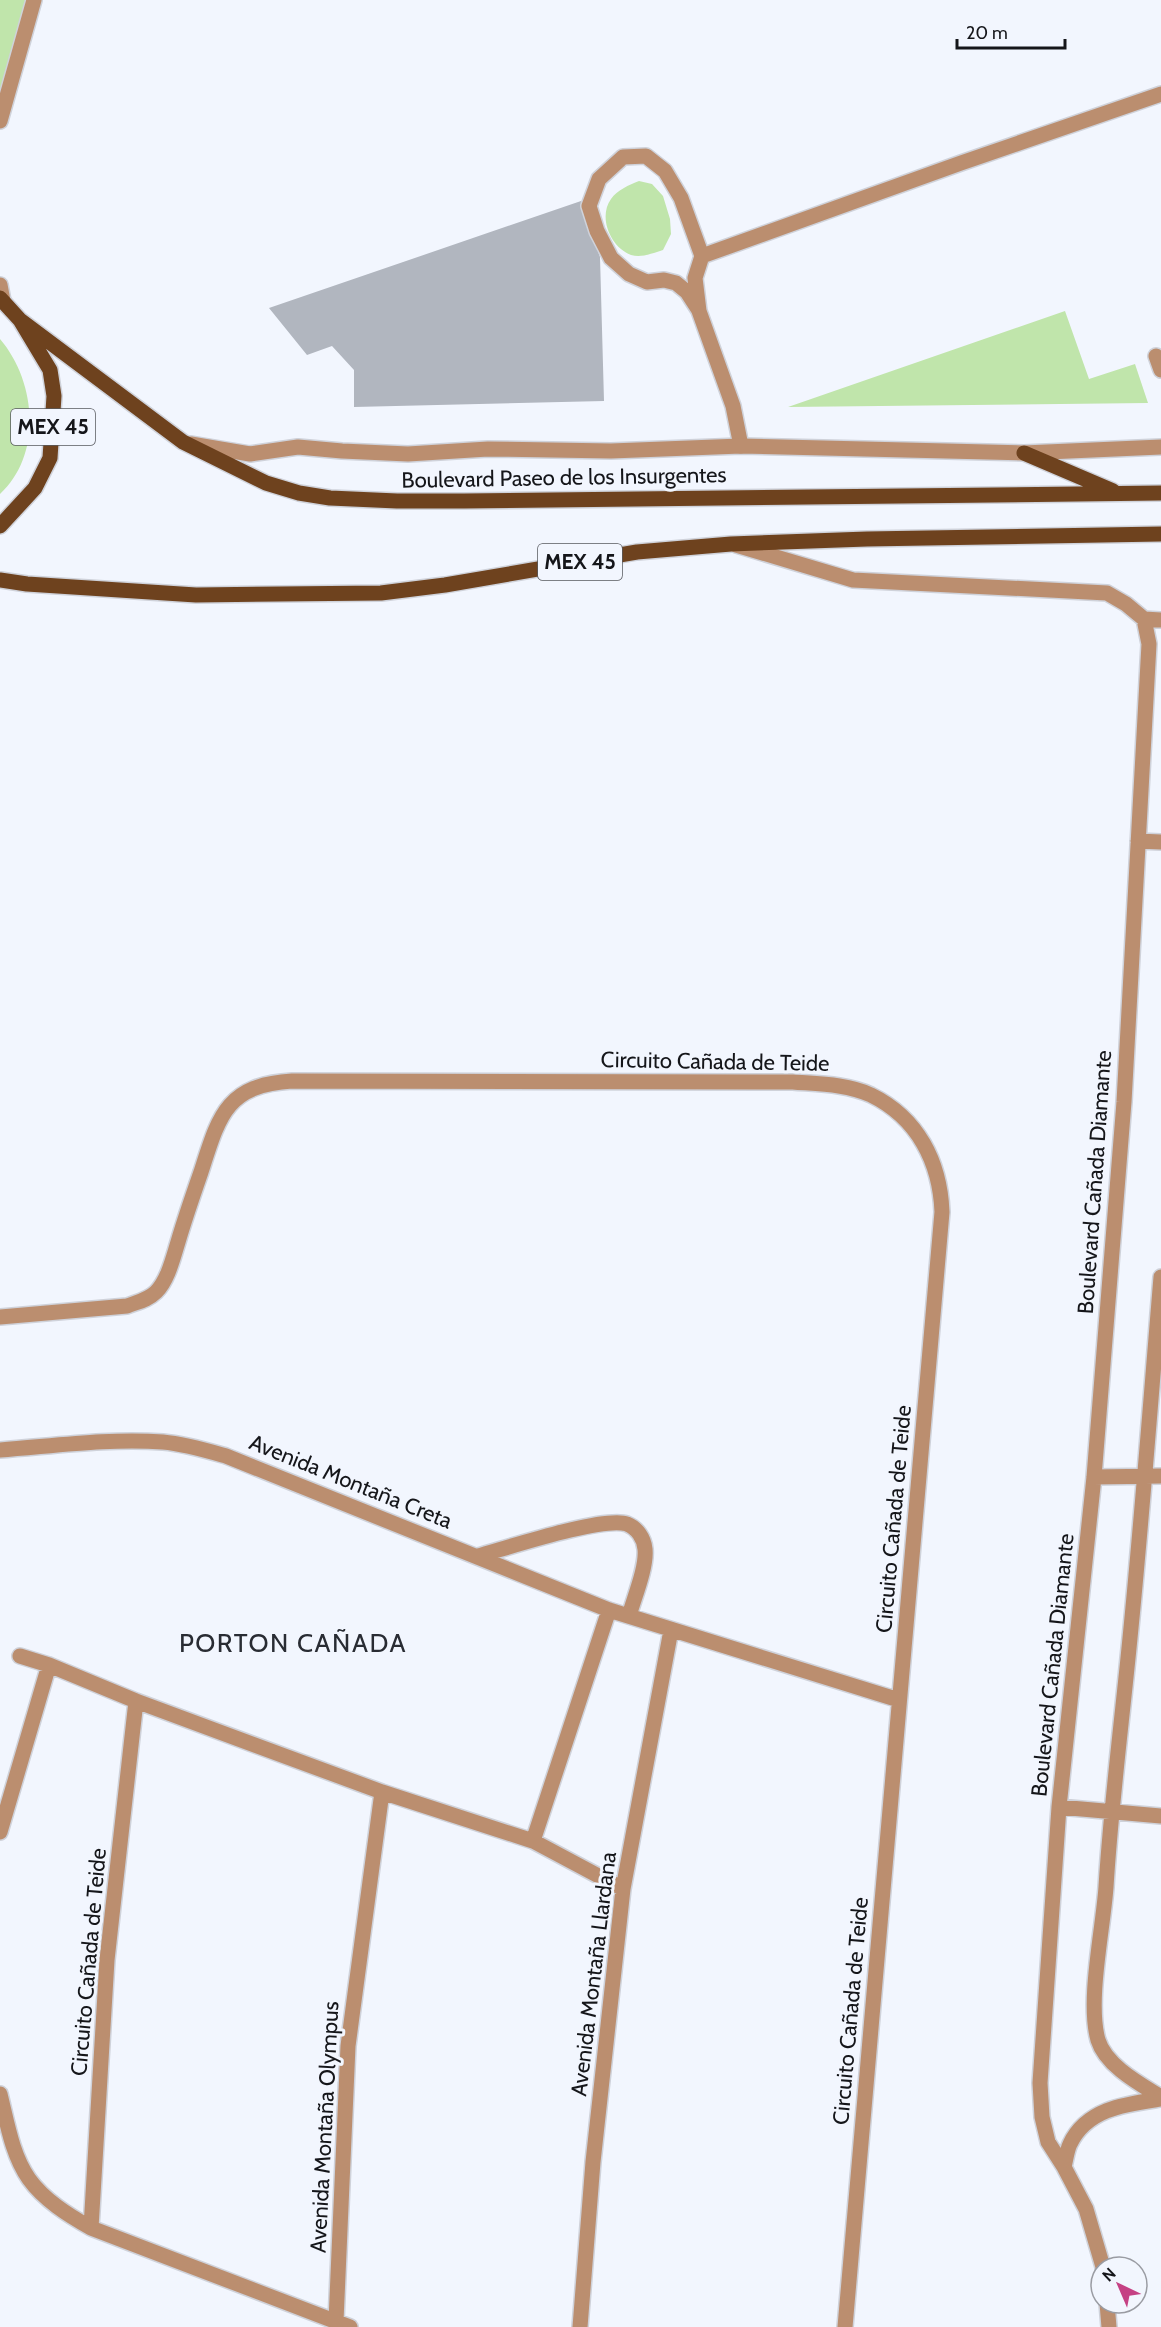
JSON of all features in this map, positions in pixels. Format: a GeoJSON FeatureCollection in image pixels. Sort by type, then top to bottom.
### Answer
{"type":"FeatureCollection","features":[{"type":"Feature","properties":{"kind":"main road","name":"MEX 45"},"geometry":{"type":"LineString","coordinates":[[0,526],[35,488],[50,458],[54,396],[50,370],[20,320],[2,299]]}},
{"type":"Feature","properties":{"kind":"main road","name":"Boulevard Paseo de los Insurgentes"},"geometry":{"type":"LineString","coordinates":[[20,320],[183,442],[266,483],[299,493],[341,498],[442,501],[1161,493]]}},
{"type":"Feature","properties":{"kind":"main road"},"geometry":{"type":"LineString","coordinates":[[1024,453],[1122,494]]}},
{"type":"Feature","properties":{"kind":"main road","name":"MEX 45"},"geometry":{"type":"LineString","coordinates":[[0,580],[27,584],[196,595],[381,593],[444,585],[637,552],[731,544],[867,539],[1161,534]]}},
{"type":"Feature","properties":{"kind":"street"},"geometry":{"type":"LineString","coordinates":[[0,122],[34,0]]}},
{"type":"Feature","properties":{"kind":"street"},"geometry":{"type":"LineString","coordinates":[[702,256],[961,162],[1161,94]]}},
{"type":"Feature","properties":{"kind":"street"},"geometry":{"type":"LineString","coordinates":[[699,311],[695,278],[702,256],[681,198],[665,171],[646,156],[623,157],[600,178],[589,206],[597,231],[611,258],[629,274],[647,282],[664,280],[676,283],[687,292],[699,311],[733,406],[741,446]]}},
{"type":"Feature","properties":{"kind":"street"},"geometry":{"type":"LineString","coordinates":[[0,285],[2,299]]}},
{"type":"Feature","properties":{"kind":"street"},"geometry":{"type":"LineString","coordinates":[[183,442],[250,454],[298,447],[408,454],[488,449],[611,451],[741,446],[1024,453],[1161,447]]}},
{"type":"Feature","properties":{"kind":"street"},"geometry":{"type":"LineString","coordinates":[[731,544],[853,580],[1107,593],[1126,604],[1144,619],[1161,620]]}},
{"type":"Feature","properties":{"kind":"street","name":"Boulevard Cañada Diamante"},"geometry":{"type":"LineString","coordinates":[[1099,2255],[1086,2209],[1048,2142],[1042,2117],[1040,2083],[1059,1807],[1094,1477],[1124,1102],[1149,644],[1144,619]]}},
{"type":"Feature","properties":{"kind":"street"},"geometry":{"type":"LineString","coordinates":[[1138,841],[1161,842]]}},
{"type":"Feature","properties":{"kind":"street","name":"Circuito Cañada de Teide"},"geometry":{"type":"LineString","coordinates":[[0,1317],[127,1306],[155,1293],[163,1283],[174,1258],[221,1115],[243,1093],[254,1087],[292,1081],[793,1082],[841,1086],[870,1095],[909,1124],[924,1145],[936,1168],[942,1212],[845,2327]]}},
{"type":"Feature","properties":{"kind":"street"},"geometry":{"type":"LineString","coordinates":[[1161,1276],[1130,1639],[1110,1812],[1095,1994],[1095,2025],[1099,2043],[1115,2064],[1161,2098]]}},
{"type":"Feature","properties":{"kind":"street","name":"Avenida Montaña Creta"},"geometry":{"type":"LineString","coordinates":[[0,1450],[120,1442],[162,1442],[193,1446],[226,1456],[609,1610],[671,1630]]}},
{"type":"Feature","properties":{"kind":"street"},"geometry":{"type":"LineString","coordinates":[[1094,1477],[1161,1476]]}},
{"type":"Feature","properties":{"kind":"street"},"geometry":{"type":"LineString","coordinates":[[478,1556],[575,1529],[606,1523],[626,1524],[636,1529],[643,1540],[646,1551],[628,1616]]}},
{"type":"Feature","properties":{"kind":"street"},"geometry":{"type":"LineString","coordinates":[[533,1841],[609,1610]]}},
{"type":"Feature","properties":{"kind":"street"},"geometry":{"type":"LineString","coordinates":[[671,1630],[899,1700]]}},
{"type":"Feature","properties":{"kind":"street","name":"Avenida Montaña Llardana"},"geometry":{"type":"LineString","coordinates":[[580,2327],[593,2162],[623,1889],[671,1630]]}},
{"type":"Feature","properties":{"kind":"street"},"geometry":{"type":"LineString","coordinates":[[20,1656],[382,1792],[533,1841],[623,1889]]}},
{"type":"Feature","properties":{"kind":"street"},"geometry":{"type":"LineString","coordinates":[[0,1832],[49,1665]]}},
{"type":"Feature","properties":{"kind":"street","name":"Circuito Cañada de Teide"},"geometry":{"type":"LineString","coordinates":[[91,2228],[107,1960],[136,1701]]}},
{"type":"Feature","properties":{"kind":"street","name":"Avenida Montaña Olympus"},"geometry":{"type":"LineString","coordinates":[[343,2324],[348,2046],[382,1792]]}},
{"type":"Feature","properties":{"kind":"street"},"geometry":{"type":"LineString","coordinates":[[1059,1807],[1161,1816]]}},
{"type":"Feature","properties":{"kind":"street"},"geometry":{"type":"LineString","coordinates":[[0,2094],[8,2129],[28,2178],[62,2211],[91,2228],[343,2324]]}},
{"type":"Feature","properties":{"kind":"street"},"geometry":{"type":"LineString","coordinates":[[1064,2167],[1070,2143],[1083,2126],[1097,2114],[1121,2105],[1161,2098]]}},
{"type":"Feature","properties":{"kind":"green space"},"geometry":{"type":"Polygon","coordinates":[[[0,0],[26,0],[0,93],[0,0]]]}},
{"type":"Feature","properties":{"kind":"green space"},"geometry":{"type":"Polygon","coordinates":[[[639,181],[652,184],[663,196],[670,219],[671,234],[663,250],[639,256],[624,251],[612,239],[606,223],[606,214],[607,206],[614,196],[639,181]]]}},
{"type":"Feature","properties":{"kind":"green space"},"geometry":{"type":"Polygon","coordinates":[[[1065,311],[1089,379],[1135,364],[1148,403],[788,407],[1065,311]]]}},
{"type":"Feature","properties":{"kind":"green space"},"geometry":{"type":"Polygon","coordinates":[[[0,339],[21,375],[30,417],[23,459],[14,478],[0,494],[0,339]]]}},
{"type":"Feature","properties":{"kind":"building"},"geometry":{"type":"Polygon","coordinates":[[[581,201],[600,257],[604,401],[354,407],[354,370],[332,346],[307,355],[269,308],[581,201]]]}},
{"type":"Feature","properties":{"kind":"district","name":"PORTON CAÑADA"},"geometry":{"type":"Point","coordinates":[293,1643]}}]}
